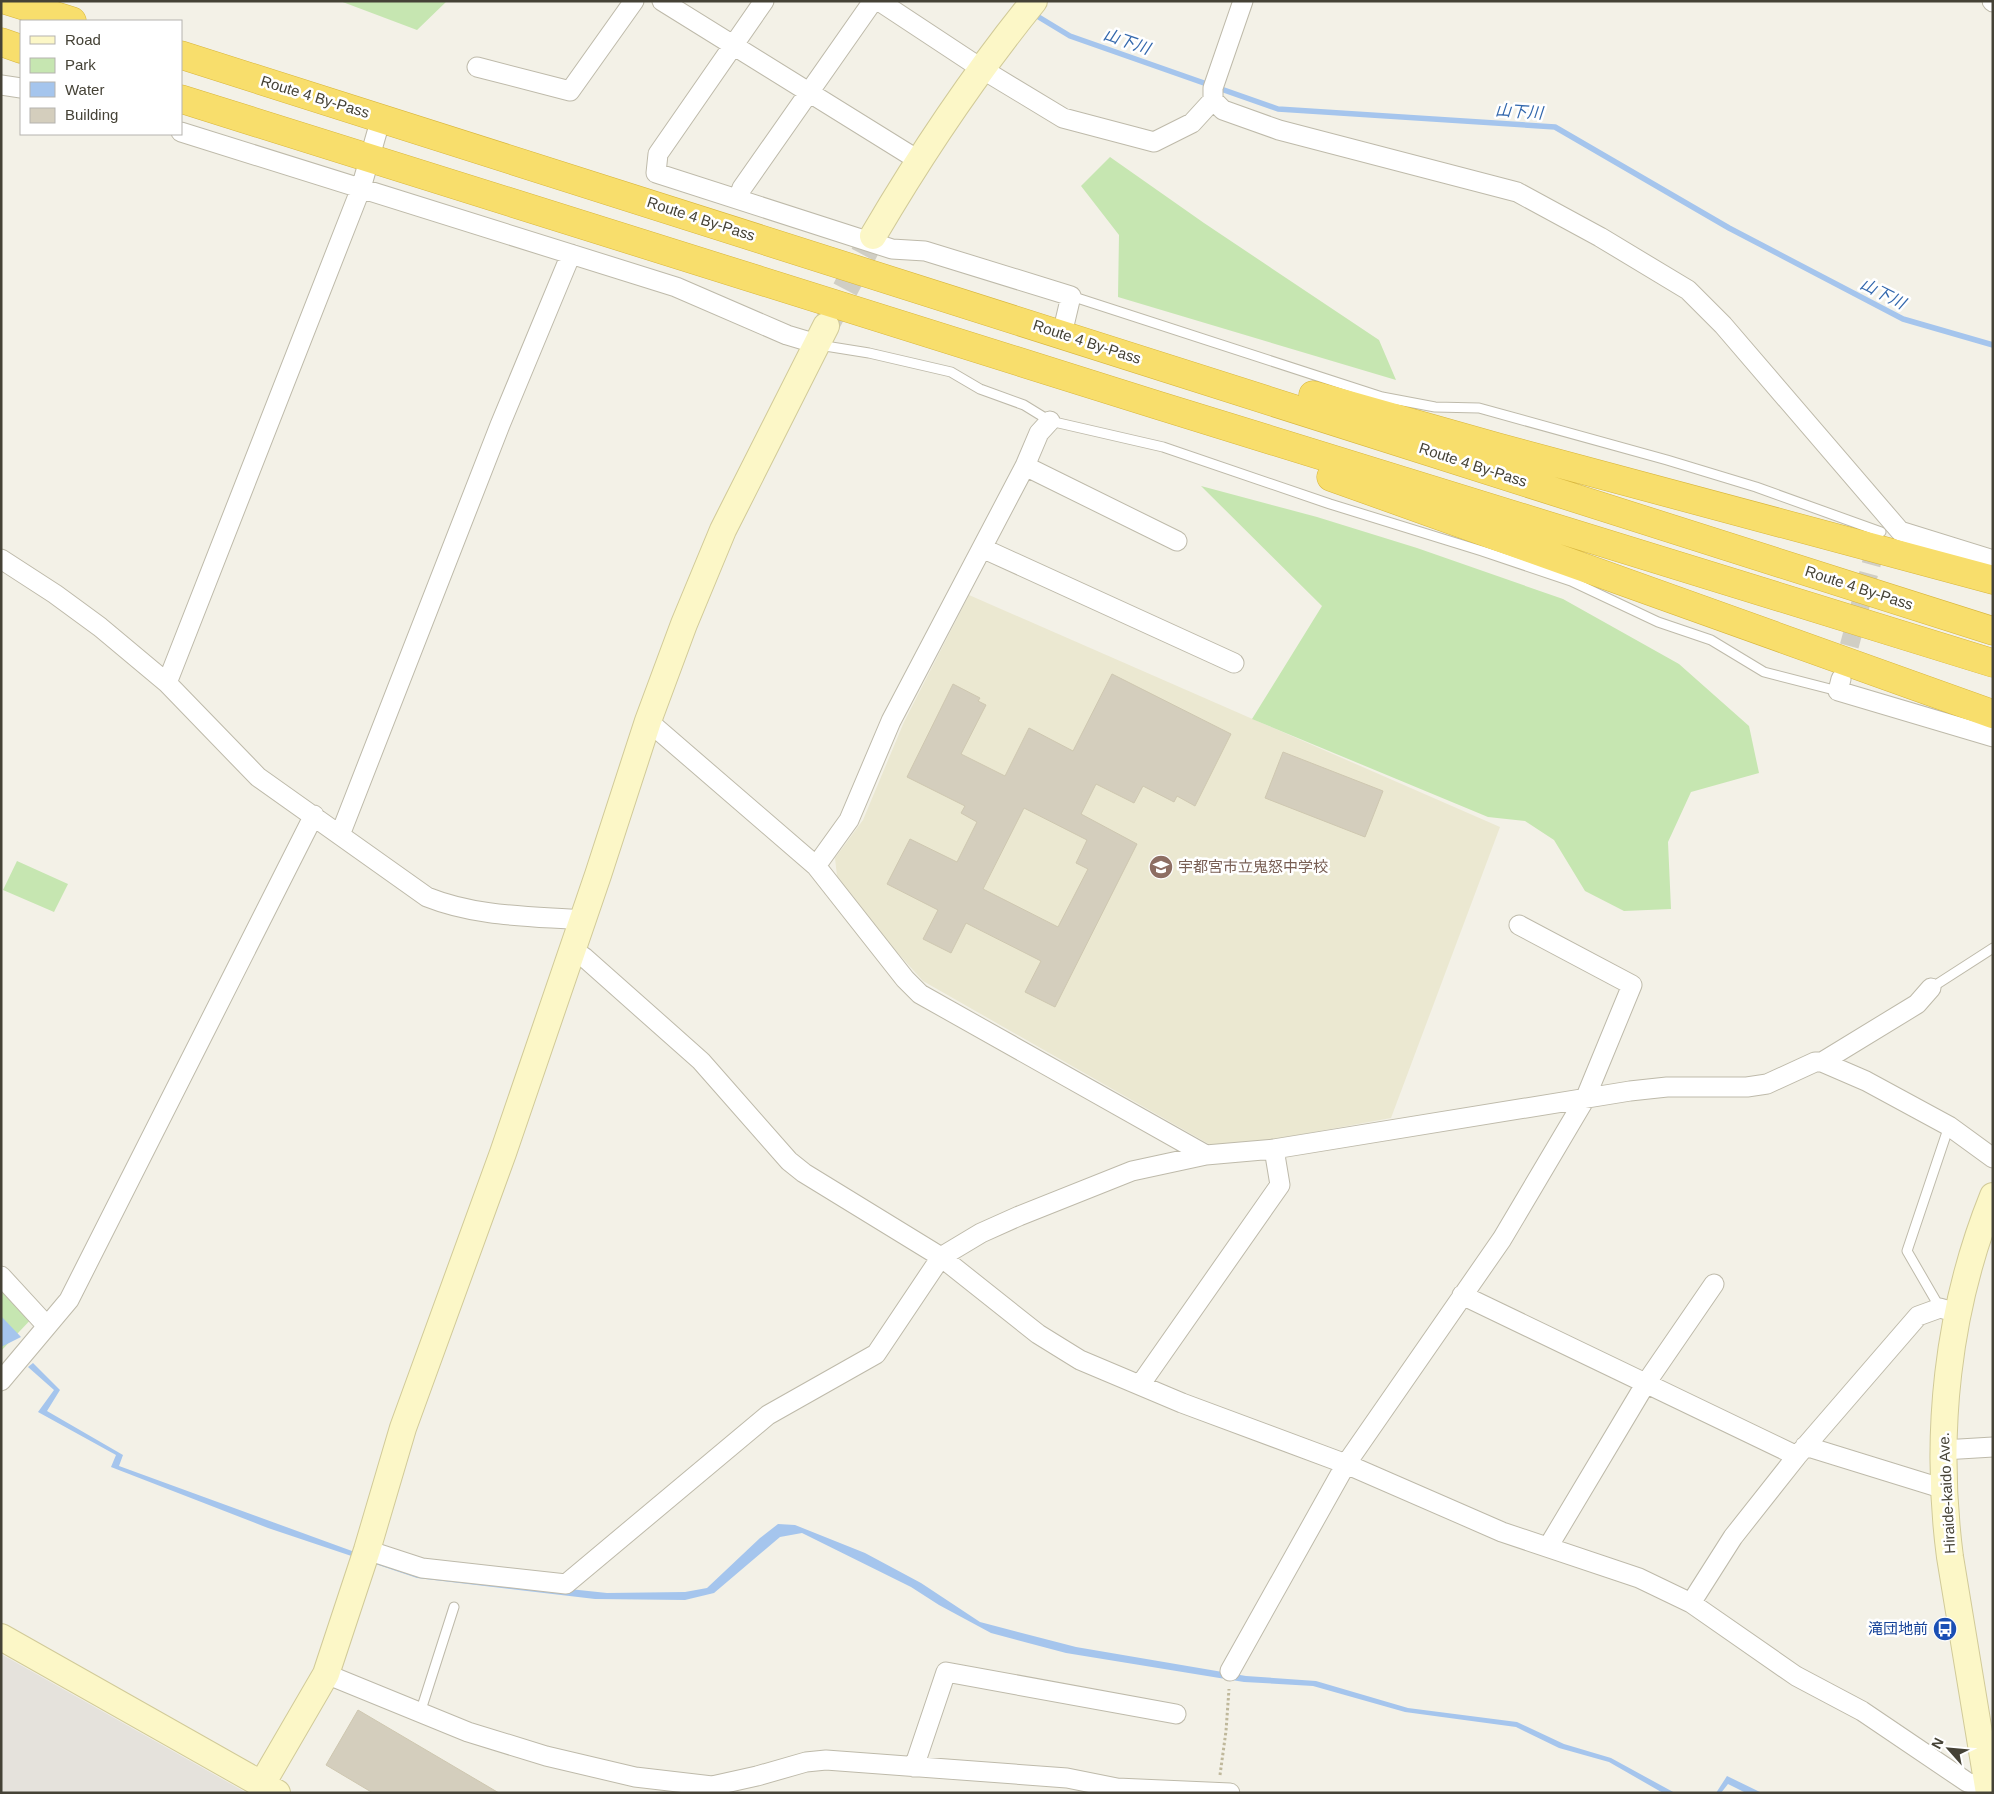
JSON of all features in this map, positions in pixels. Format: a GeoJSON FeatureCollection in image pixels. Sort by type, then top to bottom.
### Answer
{"type":"FeatureCollection","features":[{"type":"Feature","properties":{"kind":"highway"},"geometry":{"type":"LineString","coordinates":[[8,1],[69,20]]}},
{"type":"Feature","properties":{"kind":"highway"},"geometry":{"type":"LineString","coordinates":[[1,42],[20,49]]}},
{"type":"Feature","properties":{"kind":"highway","name":"Route 4 By-Pass"},"geometry":{"type":"LineString","coordinates":[[182,55],[1993,630]]}},
{"type":"Feature","properties":{"kind":"highway","name":"Route 4 By-Pass"},"geometry":{"type":"LineString","coordinates":[[182,99],[1157,405],[1993,663]]}},
{"type":"Feature","properties":{"kind":"highway"},"geometry":{"type":"LineString","coordinates":[[1062,334],[1126,342],[1497,447],[1993,580]]}},
{"type":"Feature","properties":{"kind":"highway"},"geometry":{"type":"LineString","coordinates":[[1157,405],[1251,449],[1993,714]]}},
{"type":"Feature","properties":{"kind":"street"},"geometry":{"type":"LineString","coordinates":[[477,67],[570,91],[634,1]]}},
{"type":"Feature","properties":{"kind":"street"},"geometry":{"type":"LineString","coordinates":[[662,1],[918,160]]}},
{"type":"Feature","properties":{"kind":"street"},"geometry":{"type":"LineString","coordinates":[[764,1],[658,154],[656,173],[892,249],[925,251],[1071,296],[1062,334]]}},
{"type":"Feature","properties":{"kind":"street"},"geometry":{"type":"LineString","coordinates":[[738,198],[742,188],[873,1]]}},
{"type":"Feature","properties":{"kind":"street"},"geometry":{"type":"LineString","coordinates":[[879,1],[982,69],[1063,118],[1154,142],[1192,123],[1213,100],[1213,88],[1243,1]]}},
{"type":"Feature","properties":{"kind":"street"},"geometry":{"type":"LineString","coordinates":[[873,236],[918,160],[1011,29],[1034,1]]}},
{"type":"Feature","properties":{"kind":"street"},"geometry":{"type":"LineString","coordinates":[[1,85],[20,88]]}},
{"type":"Feature","properties":{"kind":"street"},"geometry":{"type":"LineString","coordinates":[[1213,100],[1223,110],[1279,130],[1516,192],[1600,237],[1688,290],[1723,325],[1883,531],[1900,531],[1993,560]]}},
{"type":"Feature","properties":{"kind":"street"},"geometry":{"type":"LineString","coordinates":[[167,683],[361,188],[381,118]]}},
{"type":"Feature","properties":{"kind":"street"},"geometry":{"type":"LineString","coordinates":[[1,1637],[270,1788],[326,1674],[367,1550],[403,1428],[503,1153],[648,721],[684,624],[723,530],[821,335],[787,335],[676,288],[182,132]]}},
{"type":"Feature","properties":{"kind":"street"},"geometry":{"type":"LineString","coordinates":[[340,835],[496,435],[571,254]]}},
{"type":"Feature","properties":{"kind":"street"},"geometry":{"type":"LineString","coordinates":[[816,866],[849,820],[891,721],[1025,466],[1039,433],[1050,420]]}},
{"type":"Feature","properties":{"kind":"street"},"geometry":{"type":"LineString","coordinates":[[1025,466],[1177,542]]}},
{"type":"Feature","properties":{"kind":"street"},"geometry":{"type":"LineString","coordinates":[[982,548],[1234,663]]}},
{"type":"Feature","properties":{"kind":"street"},"geometry":{"type":"LineString","coordinates":[[1,559],[55,594],[100,627],[167,683],[258,777],[427,897],[447,905],[475,912],[582,920]]}},
{"type":"Feature","properties":{"kind":"street"},"geometry":{"type":"LineString","coordinates":[[1839,685],[1993,737]]}},
{"type":"Feature","properties":{"kind":"street"},"geometry":{"type":"LineString","coordinates":[[648,721],[816,866],[920,994],[1206,1155]]}},
{"type":"Feature","properties":{"kind":"street"},"geometry":{"type":"LineString","coordinates":[[1,1380],[69,1300],[314,815]]}},
{"type":"Feature","properties":{"kind":"street"},"geometry":{"type":"LineString","coordinates":[[1230,1671],[1346,1464],[1502,1239],[1585,1099],[1632,985],[1519,925]]}},
{"type":"Feature","properties":{"kind":"street"},"geometry":{"type":"LineString","coordinates":[[572,949],[586,958],[701,1061],[790,1160],[804,1173],[941,1257],[1038,1334],[1080,1360],[1182,1403],[1346,1464],[1502,1532],[1639,1578],[1691,1603],[1796,1676],[1862,1711],[1967,1782],[1988,1790]]}},
{"type":"Feature","properties":{"kind":"street"},"geometry":{"type":"LineString","coordinates":[[1822,1062],[1917,1004],[1931,988]]}},
{"type":"Feature","properties":{"kind":"street"},"geometry":{"type":"LineString","coordinates":[[367,1550],[422,1568],[566,1584],[768,1415],[876,1354],[941,1257],[980,1233],[1132,1171],[1206,1155],[1274,1149],[1630,1091],[1667,1087],[1747,1087],[1767,1084],[1815,1062],[1822,1062],[1866,1081],[1948,1126],[1993,1158]]}},
{"type":"Feature","properties":{"kind":"street"},"geometry":{"type":"LineString","coordinates":[[1140,1385],[1280,1185],[1274,1149]]}},
{"type":"Feature","properties":{"kind":"street","name":"Hiraide-kaido Ave."},"geometry":{"type":"LineString","coordinates":[[1988,1790],[1950,1557],[1943,1450],[1948,1310],[1970,1259],[1993,1196]]}},
{"type":"Feature","properties":{"kind":"street"},"geometry":{"type":"LineString","coordinates":[[1,1276],[47,1326]]}},
{"type":"Feature","properties":{"kind":"street"},"geometry":{"type":"LineString","coordinates":[[1548,1547],[1646,1384],[1714,1284]]}},
{"type":"Feature","properties":{"kind":"street"},"geometry":{"type":"LineString","coordinates":[[1462,1295],[1646,1384],[1801,1451],[1944,1488]]}},
{"type":"Feature","properties":{"kind":"street"},"geometry":{"type":"LineString","coordinates":[[1691,1603],[1733,1537],[1801,1451],[1918,1316],[1948,1310]]}},
{"type":"Feature","properties":{"kind":"street"},"geometry":{"type":"LineString","coordinates":[[1943,1450],[1993,1447]]}},
{"type":"Feature","properties":{"kind":"street"},"geometry":{"type":"LineString","coordinates":[[914,1766],[946,1672],[1176,1714]]}},
{"type":"Feature","properties":{"kind":"street"},"geometry":{"type":"LineString","coordinates":[[326,1674],[468,1732],[529,1751],[635,1777],[712,1786],[753,1785],[806,1762],[826,1760],[1067,1778],[1118,1788],[1224,1792]]}},
{"type":"Feature","properties":{"kind":"lane"},"geometry":{"type":"LineString","coordinates":[[1071,296],[1382,397],[1435,407],[1479,408],[1667,460],[1756,487],[1883,531]]}},
{"type":"Feature","properties":{"kind":"lane"},"geometry":{"type":"LineString","coordinates":[[821,335],[869,353],[951,372],[980,389],[1024,405],[1050,420],[1164,447],[1330,504],[1482,551],[1571,582],[1658,622],[1711,640],[1764,672],[1839,685]]}},
{"type":"Feature","properties":{"kind":"lane"},"geometry":{"type":"LineString","coordinates":[[1931,988],[1993,948]]}},
{"type":"Feature","properties":{"kind":"lane"},"geometry":{"type":"LineString","coordinates":[[1948,1126],[1907,1251],[1948,1310]]}},
{"type":"Feature","properties":{"kind":"lane"},"geometry":{"type":"LineString","coordinates":[[420,1713],[454,1607]]}},
{"type":"Feature","properties":{"kind":"path"},"geometry":{"type":"LineString","coordinates":[[1224,1792],[1230,1671]]}},
{"type":"Feature","properties":{"kind":"shaded area","name":"宇都宮市立鬼怒中学校"},"geometry":{"type":"Polygon","coordinates":[[[969,595],[1500,827],[1391,1118],[1271,1140],[1214,1147],[923,981],[868,920],[837,876],[835,858],[863,820],[904,722],[969,595]]]}},
{"type":"Feature","properties":{"kind":"shaded area"},"geometry":{"type":"Polygon","coordinates":[[[1,1654],[247,1793],[1,1793],[1,1654]]]}},
{"type":"Feature","properties":{"kind":"green space"},"geometry":{"type":"Polygon","coordinates":[[[340,1],[447,1],[417,30],[340,1]]]}},
{"type":"Feature","properties":{"kind":"green space"},"geometry":{"type":"Polygon","coordinates":[[[1110,157],[1204,223],[1379,340],[1396,380],[1118,297],[1119,235],[1081,186],[1110,157]]]}},
{"type":"Feature","properties":{"kind":"green space"},"geometry":{"type":"Polygon","coordinates":[[[1201,486],[1317,517],[1417,548],[1563,599],[1679,664],[1749,726],[1759,773],[1691,792],[1668,842],[1671,909],[1624,911],[1585,891],[1554,840],[1525,821],[1488,817],[1252,719],[1322,606],[1201,486]]]}},
{"type":"Feature","properties":{"kind":"green space"},"geometry":{"type":"Polygon","coordinates":[[[17,861],[68,884],[54,912],[3,890],[17,861]]]}},
{"type":"Feature","properties":{"kind":"green space"},"geometry":{"type":"Polygon","coordinates":[[[1,1275],[36,1314],[1,1351],[1,1275]]]}},
{"type":"Feature","properties":{"kind":"water"},"geometry":{"type":"Polygon","coordinates":[[[1,1316],[21,1337],[1,1347],[1,1316]]]}},
{"type":"Feature","properties":{"kind":"water"},"geometry":{"type":"Polygon","coordinates":[[[33,1363],[60,1390],[47,1411],[123,1455],[119,1466],[352,1551],[420,1573],[607,1593],[685,1592],[707,1588],[760,1538],[778,1524],[795,1525],[865,1553],[921,1583],[980,1622],[1076,1647],[1246,1676],[1316,1681],[1408,1708],[1517,1722],[1564,1744],[1611,1758],[1675,1793],[1663,1793],[1609,1762],[1559,1748],[1516,1727],[1405,1712],[1313,1686],[1244,1682],[1066,1653],[991,1633],[939,1605],[911,1587],[802,1533],[780,1537],[714,1593],[685,1600],[595,1599],[417,1578],[268,1528],[111,1467],[116,1455],[38,1412],[54,1390],[28,1367],[33,1363]]]}},
{"type":"Feature","properties":{"kind":"water"},"geometry":{"type":"Polygon","coordinates":[[[1727,1776],[1762,1793],[1746,1793],[1728,1784],[1721,1793],[1716,1793],[1727,1776]]]}},
{"type":"Feature","properties":{"kind":"building"},"geometry":{"type":"Polygon","coordinates":[[[1112,674],[1231,734],[1195,806],[1177,796],[1174,802],[1143,786],[1134,803],[1096,784],[1081,814],[1137,844],[1055,1007],[1025,992],[1041,961],[966,923],[951,953],[923,939],[938,910],[887,884],[910,839],[957,862],[977,822],[961,813],[965,806],[907,777],[953,684],[980,698],[978,701],[986,705],[961,754],[1005,776],[1029,728],[1073,751],[1112,674]],[[1024,808],[983,889],[1058,927],[1088,869],[1076,863],[1087,840],[1024,808]]]}},
{"type":"Feature","properties":{"kind":"building"},"geometry":{"type":"Polygon","coordinates":[[[1283,752],[1383,791],[1365,837],[1265,798],[1283,752]]]}},
{"type":"Feature","properties":{"kind":"building"},"geometry":{"type":"Polygon","coordinates":[[[358,1710],[499,1793],[373,1793],[326,1765],[358,1710]]]}},
{"type":"Feature","properties":{"kind":"waterway","name":"山下川"},"geometry":{"type":"LineString","coordinates":[[1032,13],[1070,36],[1278,109],[1555,127],[1729,228],[1903,319],[1993,345]]}},
{"type":"Feature","properties":{"kind":"tunnel"},"geometry":{"type":"LineString","coordinates":[[827,324],[873,236]]}},
{"type":"Feature","properties":{"kind":"tunnel"},"geometry":{"type":"LineString","coordinates":[[1842,673],[1878,539]]}},
{"type":"Feature","properties":{"kind":"place","name":"宇都宮市立鬼怒中学校"},"geometry":{"type":"Point","coordinates":[1161,867]}},
{"type":"Feature","properties":{"kind":"place","name":"滝団地前"},"geometry":{"type":"Point","coordinates":[1945,1629]}}]}
